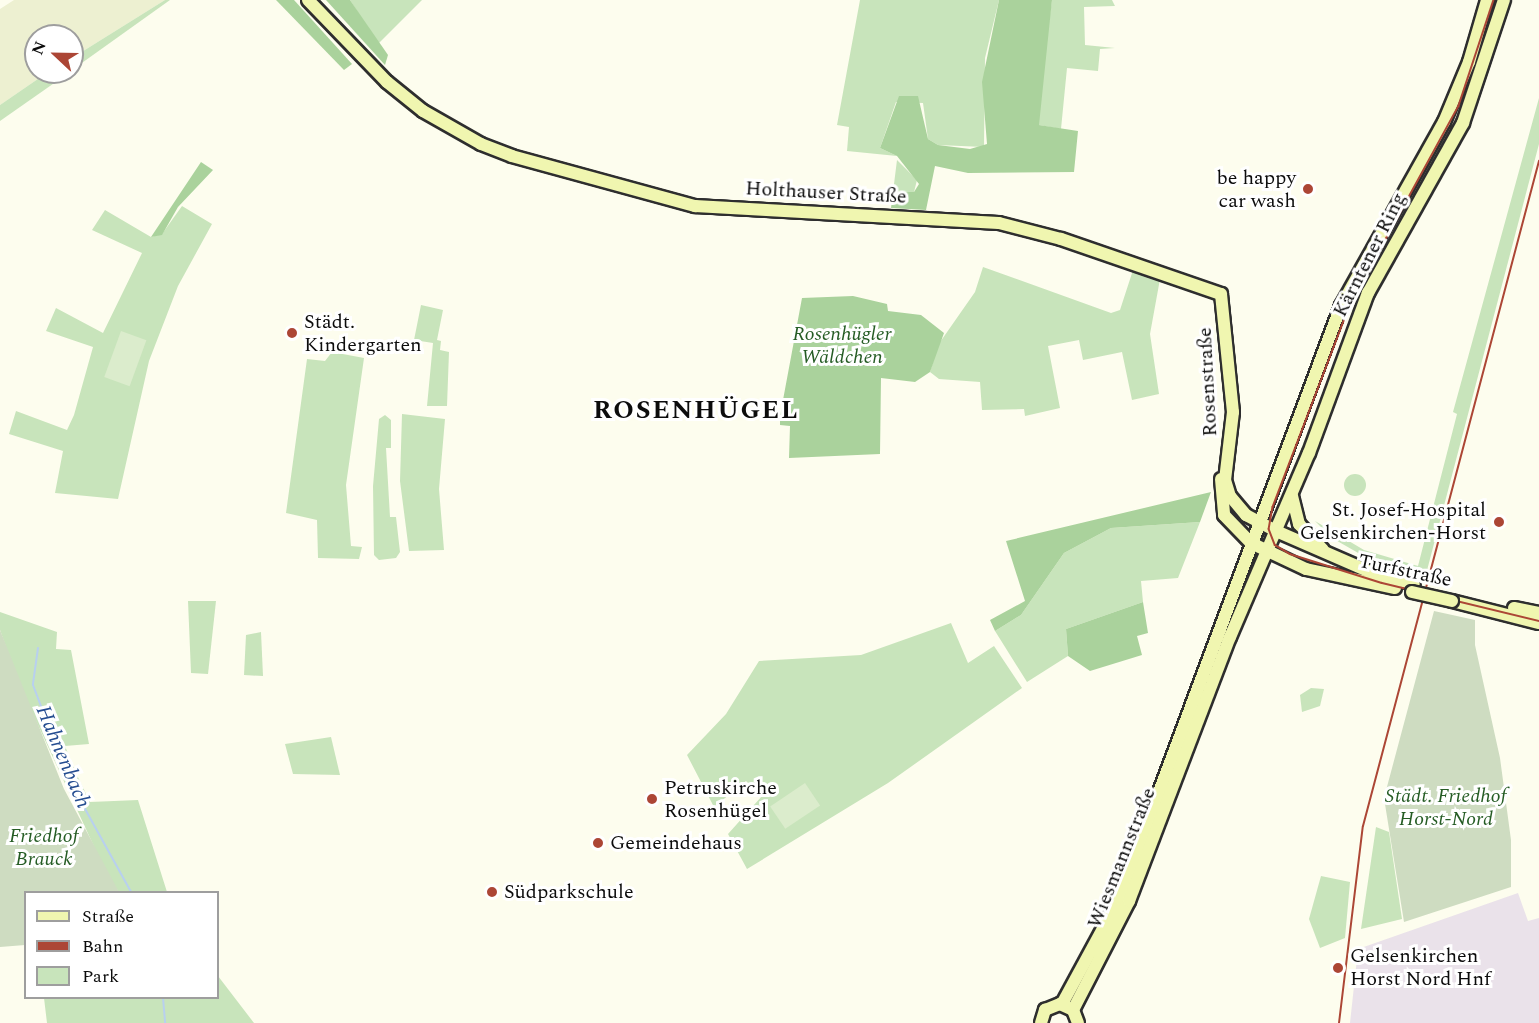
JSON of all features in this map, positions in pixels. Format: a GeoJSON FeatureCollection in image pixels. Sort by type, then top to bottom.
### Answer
{"type":"FeatureCollection","features":[{"type":"Feature","properties":{"kind":"main road","name":"Holthauser Straße"},"geometry":{"type":"LineString","coordinates":[[309,0],[387,82],[433,118],[512,156],[695,206],[979,220],[1061,239],[1221,294]]}},
{"type":"Feature","properties":{"kind":"main road","name":"Kärntener Ring"},"geometry":{"type":"LineString","coordinates":[[1180,749],[1258,522],[1341,306],[1444,122],[1469,62],[1487,0]]}},
{"type":"Feature","properties":{"kind":"main road","name":"Kärntener Ring"},"geometry":{"type":"LineString","coordinates":[[1180,749],[1292,496],[1368,293],[1463,123],[1504,0]]}},
{"type":"Feature","properties":{"kind":"main road","name":"Rosenstraße"},"geometry":{"type":"LineString","coordinates":[[1221,294],[1233,412],[1226,467],[1220,483],[1222,510],[1230,526],[1251,543]]}},
{"type":"Feature","properties":{"kind":"main road","name":"Rosenstraße"},"geometry":{"type":"LineString","coordinates":[[1226,467],[1230,496],[1258,522]]}},
{"type":"Feature","properties":{"kind":"main road"},"geometry":{"type":"LineString","coordinates":[[1292,496],[1299,524],[1323,550]]}},
{"type":"Feature","properties":{"kind":"main road"},"geometry":{"type":"LineString","coordinates":[[1258,522],[1276,531]]}},
{"type":"Feature","properties":{"kind":"main road","name":"Turfstraße"},"geometry":{"type":"LineString","coordinates":[[1276,531],[1413,588]]}},
{"type":"Feature","properties":{"kind":"main road"},"geometry":{"type":"LineString","coordinates":[[1251,543],[1266,552]]}},
{"type":"Feature","properties":{"kind":"main road","name":"Turfstraße"},"geometry":{"type":"LineString","coordinates":[[1266,552],[1314,572],[1413,588],[1523,614],[1539,613]]}},
{"type":"Feature","properties":{"kind":"main road","name":"Turfstraße"},"geometry":{"type":"LineString","coordinates":[[1523,614],[1539,623]]}},
{"type":"Feature","properties":{"kind":"main road","name":"Wiesmannstraße"},"geometry":{"type":"LineString","coordinates":[[1041,1023],[1049,1007],[1062,1004],[1108,927],[1180,749]]}},
{"type":"Feature","properties":{"kind":"main road","name":"Wiesmannstraße"},"geometry":{"type":"LineString","coordinates":[[1073,1010],[1129,901],[1180,749]]}},
{"type":"Feature","properties":{"kind":"main road"},"geometry":{"type":"LineString","coordinates":[[1062,1004],[1073,1010],[1078,1023]]}},
{"type":"Feature","properties":{"kind":"shaded area"},"geometry":{"type":"Polygon","coordinates":[[[1518,893],[1528,921],[1539,918],[1539,1023],[1350,1023],[1358,949],[1518,893]]]}},
{"type":"Feature","properties":{"kind":"green space"},"geometry":{"type":"Polygon","coordinates":[[[14,0],[165,0],[84,51],[84,24],[24,24],[24,84],[31,84],[0,105],[0,9],[14,0]]]}},
{"type":"Feature","properties":{"kind":"green space"},"geometry":{"type":"Polygon","coordinates":[[[165,0],[170,0],[84,61],[84,51],[165,0]]]}},
{"type":"Feature","properties":{"kind":"green space"},"geometry":{"type":"Polygon","coordinates":[[[276,0],[294,0],[352,64],[344,70],[276,0]]]}},
{"type":"Feature","properties":{"kind":"green space"},"geometry":{"type":"Polygon","coordinates":[[[326,0],[350,0],[388,55],[385,65],[326,0]]]}},
{"type":"Feature","properties":{"kind":"green space"},"geometry":{"type":"Polygon","coordinates":[[[350,0],[422,0],[378,44],[350,0]]]}},
{"type":"Feature","properties":{"kind":"green space"},"geometry":{"type":"Polygon","coordinates":[[[860,0],[999,0],[985,58],[984,147],[938,145],[928,139],[923,103],[896,102],[880,148],[897,156],[847,151],[849,127],[837,125],[860,0]]]}},
{"type":"Feature","properties":{"kind":"green space"},"geometry":{"type":"Polygon","coordinates":[[[999,0],[1052,0],[1039,125],[1078,131],[1074,172],[968,173],[935,166],[926,210],[891,208],[893,192],[914,192],[919,184],[897,156],[880,148],[899,96],[918,96],[928,139],[938,145],[970,149],[987,144],[982,82],[999,0]]]}},
{"type":"Feature","properties":{"kind":"green space"},"geometry":{"type":"Polygon","coordinates":[[[1052,0],[1112,0],[1115,6],[1084,7],[1085,45],[1115,48],[1100,49],[1098,71],[1067,68],[1061,129],[1039,125],[1037,107],[1052,0]]]}},
{"type":"Feature","properties":{"kind":"green space"},"geometry":{"type":"Polygon","coordinates":[[[31,84],[53,84],[0,121],[0,105],[31,84]]]}},
{"type":"Feature","properties":{"kind":"green space"},"geometry":{"type":"Polygon","coordinates":[[[1539,98],[1539,144],[1425,578],[1381,566],[1332,538],[1315,521],[1364,550],[1418,566],[1457,414],[1453,412],[1539,98]]]}},
{"type":"Feature","properties":{"kind":"green space"},"geometry":{"type":"Polygon","coordinates":[[[897,160],[917,180],[914,192],[893,192],[897,160]]]}},
{"type":"Feature","properties":{"kind":"green space"},"geometry":{"type":"Polygon","coordinates":[[[201,162],[213,170],[178,207],[162,235],[151,237],[201,162]]]}},
{"type":"Feature","properties":{"kind":"green space"},"geometry":{"type":"Polygon","coordinates":[[[1424,182],[1356,310],[1277,512],[1357,303],[1424,182]]]}},
{"type":"Feature","properties":{"kind":"green space"},"geometry":{"type":"Polygon","coordinates":[[[182,206],[212,224],[178,286],[149,361],[118,499],[55,493],[63,451],[9,434],[16,411],[67,430],[74,415],[93,347],[46,331],[56,308],[103,333],[142,253],[92,230],[105,210],[151,237],[162,234],[182,206]]]}},
{"type":"Feature","properties":{"kind":"green space"},"geometry":{"type":"Polygon","coordinates":[[[983,267],[1111,313],[1120,310],[1133,270],[1160,279],[1150,334],[1159,394],[1132,400],[1122,352],[1083,360],[1079,340],[1048,346],[1060,408],[1025,416],[1024,409],[982,410],[980,382],[939,379],[930,372],[938,345],[975,292],[983,267]]]}},
{"type":"Feature","properties":{"kind":"green space","name":"Rosenhügler Wäldchen"},"geometry":{"type":"Polygon","coordinates":[[[853,296],[887,304],[888,311],[921,315],[944,333],[930,372],[915,382],[881,378],[880,454],[789,458],[790,426],[780,425],[780,416],[802,298],[853,296]]]}},
{"type":"Feature","properties":{"kind":"green space"},"geometry":{"type":"Polygon","coordinates":[[[421,305],[443,310],[437,340],[441,341],[440,350],[449,352],[447,406],[427,406],[433,343],[414,340],[421,305]]]}},
{"type":"Feature","properties":{"kind":"green space"},"geometry":{"type":"Polygon","coordinates":[[[121,331],[146,340],[130,386],[104,377],[121,331]]]}},
{"type":"Feature","properties":{"kind":"green space"},"geometry":{"type":"Polygon","coordinates":[[[332,352],[364,358],[346,485],[351,546],[362,547],[359,559],[318,558],[317,520],[286,513],[307,359],[325,361],[332,352]]]}},
{"type":"Feature","properties":{"kind":"green space"},"geometry":{"type":"Polygon","coordinates":[[[402,414],[445,419],[439,489],[444,550],[409,551],[400,481],[402,414]]]}},
{"type":"Feature","properties":{"kind":"green space"},"geometry":{"type":"Polygon","coordinates":[[[385,415],[391,420],[391,448],[386,448],[390,517],[396,517],[400,552],[396,558],[379,560],[374,555],[373,486],[379,419],[385,415]]]}},
{"type":"Feature","properties":{"kind":"green space"},"geometry":{"type":"Polygon","coordinates":[[[1355,474],[1363,477],[1366,485],[1363,493],[1355,496],[1347,493],[1344,485],[1347,477],[1355,474]]]}},
{"type":"Feature","properties":{"kind":"green space"},"geometry":{"type":"Polygon","coordinates":[[[1211,492],[1200,522],[1111,528],[1064,553],[1021,615],[995,631],[990,620],[1025,601],[1006,541],[1211,492]]]}},
{"type":"Feature","properties":{"kind":"green space"},"geometry":{"type":"Polygon","coordinates":[[[1200,522],[1178,578],[1141,581],[1143,602],[1066,629],[1068,656],[1027,682],[995,631],[1021,615],[1064,553],[1111,528],[1200,522]]]}},
{"type":"Feature","properties":{"kind":"green space"},"geometry":{"type":"Polygon","coordinates":[[[188,601],[216,601],[208,674],[191,673],[188,601]]]}},
{"type":"Feature","properties":{"kind":"green space"},"geometry":{"type":"Polygon","coordinates":[[[1143,602],[1148,633],[1137,636],[1142,655],[1090,671],[1068,656],[1066,629],[1143,602]]]}},
{"type":"Feature","properties":{"kind":"green space","name":"Städt. Friedhof Horst-Nord"},"geometry":{"type":"Polygon","coordinates":[[[1434,611],[1475,620],[1475,645],[1500,758],[1511,840],[1511,887],[1404,922],[1384,798],[1434,611]]]}},
{"type":"Feature","properties":{"kind":"green space"},"geometry":{"type":"Polygon","coordinates":[[[0,612],[57,632],[56,649],[71,650],[89,744],[65,746],[90,802],[138,800],[167,891],[118,891],[109,879],[20,686],[0,630],[0,612]]]}},
{"type":"Feature","properties":{"kind":"green space"},"geometry":{"type":"Polygon","coordinates":[[[951,623],[968,663],[994,646],[1022,688],[888,783],[747,869],[728,834],[762,796],[746,781],[714,807],[687,755],[726,714],[759,661],[861,655],[951,623]]]}},
{"type":"Feature","properties":{"kind":"green space","name":"Friedhof Brauck"},"geometry":{"type":"Polygon","coordinates":[[[0,630],[64,789],[118,891],[24,891],[24,945],[0,947],[0,630]]]}},
{"type":"Feature","properties":{"kind":"green space"},"geometry":{"type":"Polygon","coordinates":[[[261,632],[263,676],[244,675],[246,635],[261,632]]]}},
{"type":"Feature","properties":{"kind":"green space"},"geometry":{"type":"Polygon","coordinates":[[[1311,688],[1324,689],[1320,706],[1302,712],[1300,695],[1311,688]]]}},
{"type":"Feature","properties":{"kind":"green space"},"geometry":{"type":"Polygon","coordinates":[[[331,737],[340,775],[293,774],[285,744],[331,737]]]}},
{"type":"Feature","properties":{"kind":"green space"},"geometry":{"type":"Polygon","coordinates":[[[805,783],[820,805],[785,829],[770,806],[805,783]]]}},
{"type":"Feature","properties":{"kind":"green space"},"geometry":{"type":"Polygon","coordinates":[[[1376,827],[1389,832],[1402,919],[1361,929],[1376,827]]]}},
{"type":"Feature","properties":{"kind":"green space"},"geometry":{"type":"Polygon","coordinates":[[[1321,876],[1350,882],[1345,938],[1320,948],[1309,919],[1321,876]]]}},
{"type":"Feature","properties":{"kind":"green space"},"geometry":{"type":"Polygon","coordinates":[[[219,977],[254,1023],[47,1023],[44,999],[219,999],[219,977]]]}},
{"type":"Feature","properties":{"kind":"waterway","name":"Hahnenbach"},"geometry":{"type":"LineString","coordinates":[[38,648],[33,685],[56,746],[74,789],[130,891]]}},
{"type":"Feature","properties":{"kind":"waterway","name":"Hahnenbach"},"geometry":{"type":"LineString","coordinates":[[163,999],[165,1023]]}},
{"type":"Feature","properties":{"kind":"tram line"},"geometry":{"type":"LineString","coordinates":[[1494,0],[1459,106],[1351,303],[1273,507],[1269,529],[1275,545],[1290,554],[1382,583],[1539,621]]}},
{"type":"Feature","properties":{"kind":"railway"},"geometry":{"type":"LineString","coordinates":[[1339,1023],[1363,826],[1539,161]]}},
{"type":"Feature","properties":{"kind":"place","name":"be happy car wash"},"geometry":{"type":"Point","coordinates":[1308,189]}},
{"type":"Feature","properties":{"kind":"place","name":"Städt. Kindergarten"},"geometry":{"type":"Point","coordinates":[292,333]}},
{"type":"Feature","properties":{"kind":"place","name":"St. Josef-Hospital Gelsenkirchen-Horst"},"geometry":{"type":"Point","coordinates":[1499,522]}},
{"type":"Feature","properties":{"kind":"place","name":"Petruskirche Rosenhügel"},"geometry":{"type":"Point","coordinates":[652,799]}},
{"type":"Feature","properties":{"kind":"place","name":"Gemeindehaus"},"geometry":{"type":"Point","coordinates":[598,843]}},
{"type":"Feature","properties":{"kind":"place","name":"Südparkschule"},"geometry":{"type":"Point","coordinates":[492,892]}},
{"type":"Feature","properties":{"kind":"place","name":"Gelsenkirchen Horst Nord Hnf"},"geometry":{"type":"Point","coordinates":[1338,968]}},
{"type":"Feature","properties":{"kind":"district","name":"ROSENHÜGEL"},"geometry":{"type":"Point","coordinates":[696,411]}}]}
